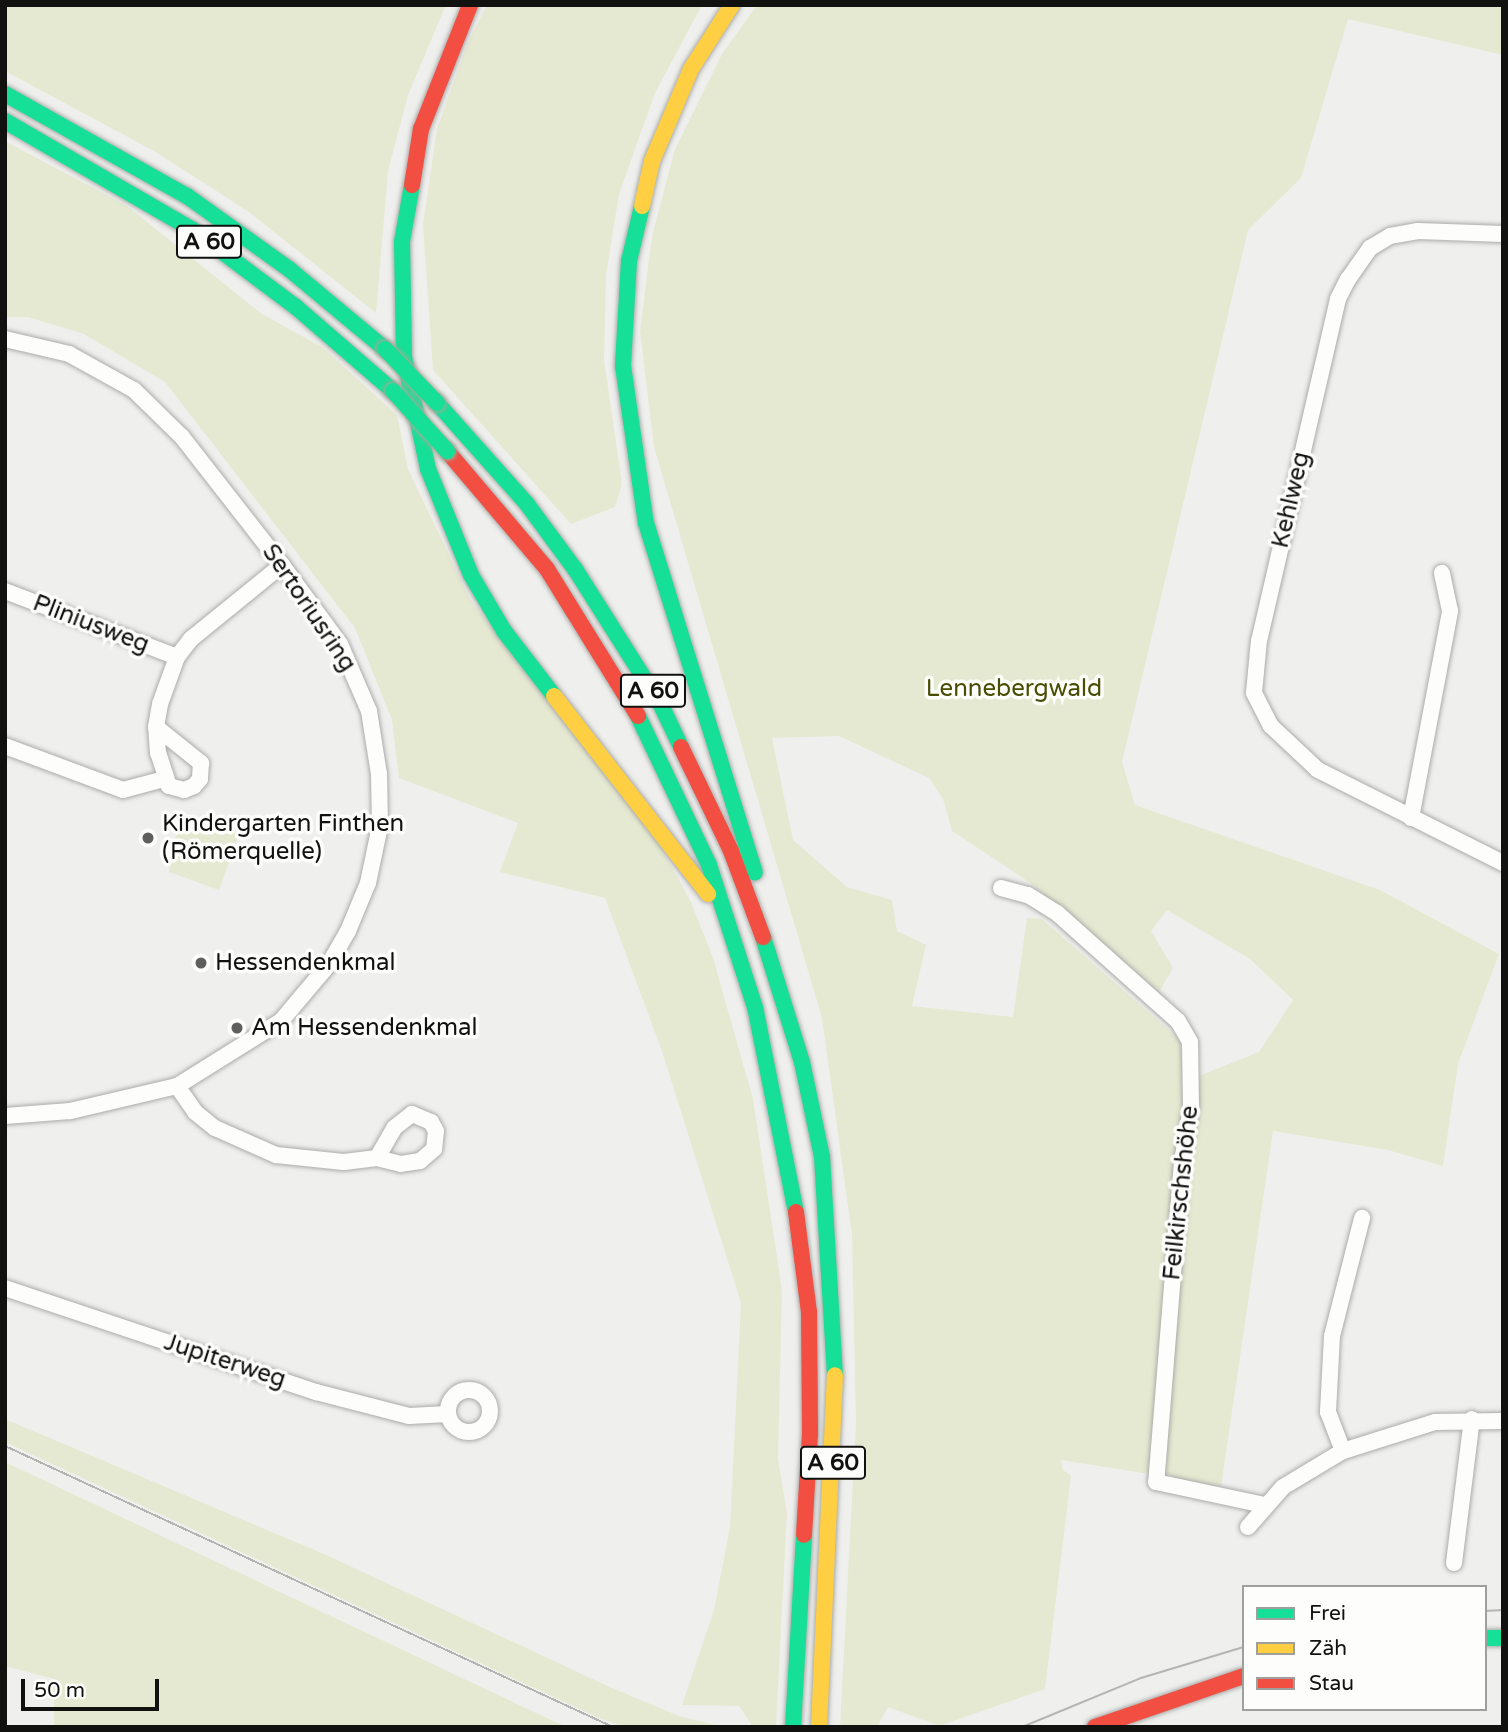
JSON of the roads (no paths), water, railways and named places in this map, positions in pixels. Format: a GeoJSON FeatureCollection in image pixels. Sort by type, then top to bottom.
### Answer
{"type":"FeatureCollection","features":[{"type":"Feature","properties":{"kind":"main road"},"geometry":{"type":"LineString","coordinates":[[470,5],[439,74],[421,129],[402,242],[404,357],[428,469],[461,554],[504,631],[670,840],[737,945]]}},
{"type":"Feature","properties":{"kind":"main road"},"geometry":{"type":"LineString","coordinates":[[732,5],[691,69],[652,161],[629,261],[623,366],[646,523],[684,653],[736,800],[775,970]]}},
{"type":"Feature","properties":{"kind":"main road","name":"A 60"},"geometry":{"type":"LineString","coordinates":[[5,94],[187,196],[289,269],[385,349],[437,403],[527,505],[620,636],[698,777],[775,970],[802,1062],[822,1157],[834,1298],[835,1424],[819,1722]]}},
{"type":"Feature","properties":{"kind":"main road","name":"A 60"},"geometry":{"type":"LineString","coordinates":[[5,121],[193,230],[296,307],[393,391],[547,569],[602,653],[693,826],[737,945],[772,1072],[809,1312],[810,1434],[793,1721]]}},
{"type":"Feature","properties":{"kind":"main road"},"geometry":{"type":"LineString","coordinates":[[1095,1727],[1242,1677]]}},
{"type":"Feature","properties":{"kind":"street","name":"Kehlweg"},"geometry":{"type":"LineString","coordinates":[[1503,234],[1418,231],[1390,236],[1370,248],[1356,265],[1338,299],[1259,640],[1254,693],[1271,726],[1318,770],[1503,863]]}},
{"type":"Feature","properties":{"kind":"street","name":"Sertoriusring"},"geometry":{"type":"LineString","coordinates":[[5,339],[69,354],[134,390],[182,437],[282,565],[340,644],[369,711],[379,774],[380,826],[374,858],[348,931],[302,999],[254,1042],[177,1086],[70,1111],[5,1116]]}},
{"type":"Feature","properties":{"kind":"street","name":"Pliniusweg"},"geometry":{"type":"LineString","coordinates":[[164,779],[156,727],[177,657],[200,632],[282,565]]}},
{"type":"Feature","properties":{"kind":"street"},"geometry":{"type":"LineString","coordinates":[[1411,818],[1450,611],[1442,573]]}},
{"type":"Feature","properties":{"kind":"street","name":"Pliniusweg"},"geometry":{"type":"LineString","coordinates":[[5,591],[177,657]]}},
{"type":"Feature","properties":{"kind":"street"},"geometry":{"type":"LineString","coordinates":[[5,746],[123,790],[164,779],[176,790],[194,786],[200,779],[201,763],[156,727]]}},
{"type":"Feature","properties":{"kind":"street","name":"Feilkirschshöhe"},"geometry":{"type":"LineString","coordinates":[[1001,888],[1028,895],[1057,912],[1178,1021],[1191,1042],[1191,1107],[1182,1162],[1156,1482],[1264,1505]]}},
{"type":"Feature","properties":{"kind":"street"},"geometry":{"type":"LineString","coordinates":[[177,1086],[215,1128],[251,1147],[302,1159],[344,1162],[377,1158]]}},
{"type":"Feature","properties":{"kind":"street"},"geometry":{"type":"LineString","coordinates":[[1343,1451],[1328,1412],[1332,1336],[1362,1218]]}},
{"type":"Feature","properties":{"kind":"street","name":"Jupiterweg"},"geometry":{"type":"LineString","coordinates":[[5,1287],[316,1392],[409,1416],[447,1414]]}},
{"type":"Feature","properties":{"kind":"street"},"geometry":{"type":"LineString","coordinates":[[1248,1527],[1264,1505],[1283,1486],[1343,1451],[1405,1429],[1472,1419],[1502,1418]]}},
{"type":"Feature","properties":{"kind":"street"},"geometry":{"type":"LineString","coordinates":[[1454,1563],[1472,1419]]}},
{"type":"Feature","properties":{"kind":"tram line"},"geometry":{"type":"LineString","coordinates":[[5,1446],[613,1727]]}},
{"type":"Feature","properties":{"kind":"tram line"},"geometry":{"type":"LineString","coordinates":[[1487,1611],[1503,1610]]}},
{"type":"Feature","properties":{"kind":"tram line"},"geometry":{"type":"LineString","coordinates":[[1022,1727],[1141,1678],[1242,1648]]}},
{"type":"Feature","properties":{"kind":"place","name":"Kindergarten Finthen (Römerquelle)"},"geometry":{"type":"Point","coordinates":[148,838]}},
{"type":"Feature","properties":{"kind":"place","name":"Hessendenkmal"},"geometry":{"type":"Point","coordinates":[201,963]}},
{"type":"Feature","properties":{"kind":"place","name":"Am Hessendenkmal"},"geometry":{"type":"Point","coordinates":[237,1028]}},
{"type":"Feature","properties":{"kind":"park label","name":"Lennebergwald"},"geometry":{"type":"Point","coordinates":[1014,689]}}]}
